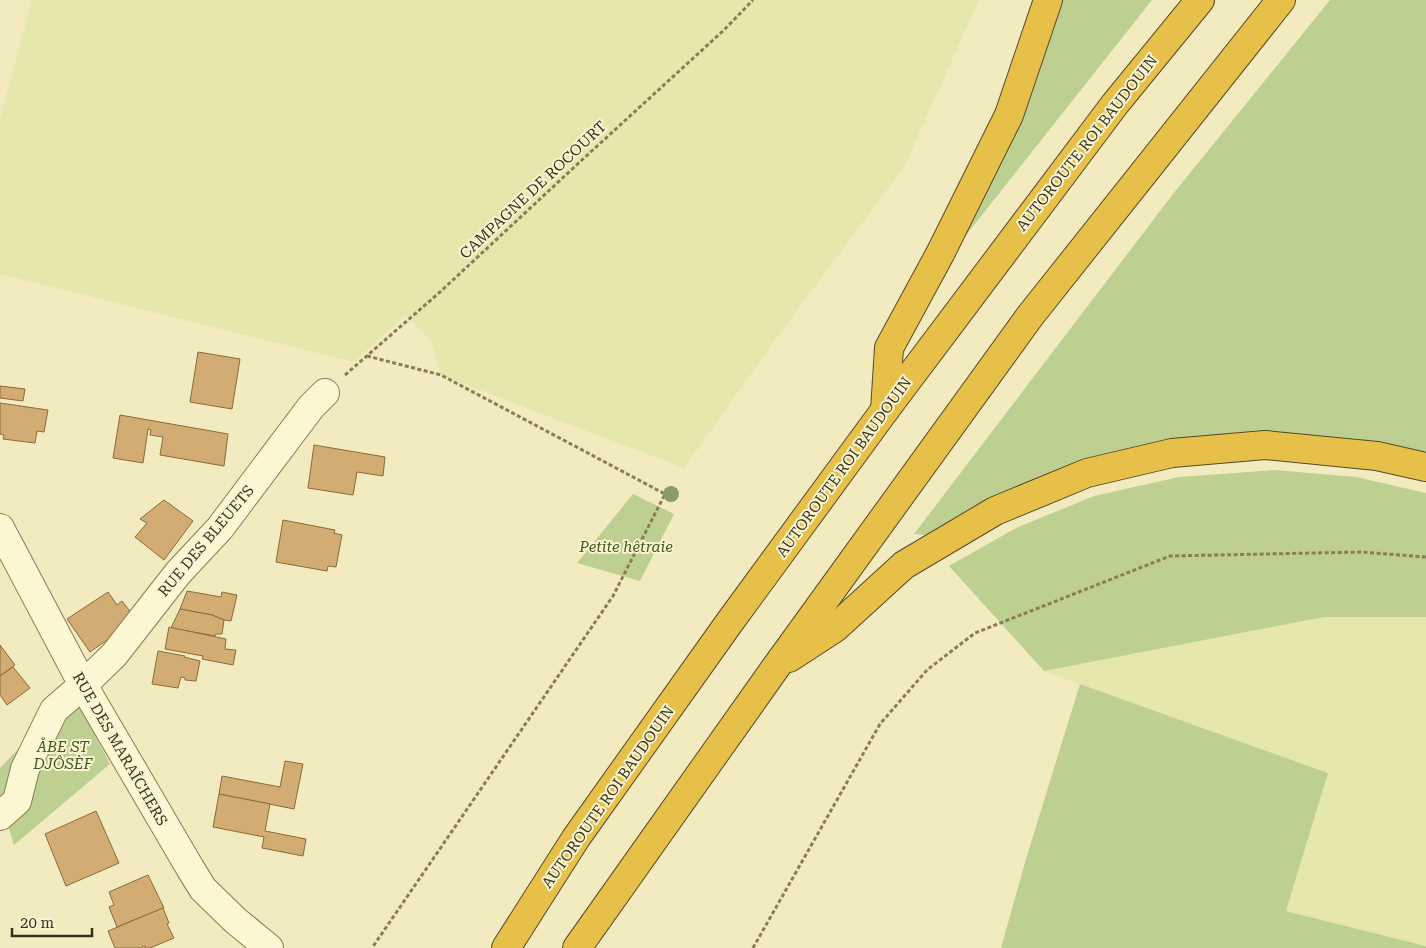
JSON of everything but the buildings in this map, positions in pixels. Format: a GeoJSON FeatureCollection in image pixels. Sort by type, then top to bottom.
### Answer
{"type":"FeatureCollection","features":[{"type":"Feature","properties":{"kind":"highway"},"geometry":{"type":"LineString","coordinates":[[885,410],[889,348],[941,252],[1009,114],[1048,0]]}},
{"type":"Feature","properties":{"kind":"highway","name":"AUTOROUTE ROI BAUDOUIN"},"geometry":{"type":"LineString","coordinates":[[506,948],[588,822],[729,623],[885,410],[1115,104],[1200,0]]}},
{"type":"Feature","properties":{"kind":"highway"},"geometry":{"type":"LineString","coordinates":[[577,948],[776,667],[1030,316],[1281,0]]}},
{"type":"Feature","properties":{"kind":"highway"},"geometry":{"type":"LineString","coordinates":[[776,667],[835,628],[904,565],[995,511],[1087,473],[1172,453],[1265,445],[1377,456],[1426,467]]}},
{"type":"Feature","properties":{"kind":"street","name":"RUE DES BLEUETS"},"geometry":{"type":"LineString","coordinates":[[0,816],[17,801],[25,769],[54,710],[114,655],[178,573],[220,528],[312,407],[325,393]]}},
{"type":"Feature","properties":{"kind":"street","name":"RUE DES MARAÎCHERS"},"geometry":{"type":"LineString","coordinates":[[2,538],[83,685],[203,889],[236,921],[269,948]]}},
{"type":"Feature","properties":{"kind":"path","name":"CAMPAGNE DE ROCOURT"},"geometry":{"type":"LineString","coordinates":[[325,393],[455,279],[724,30],[753,0]]}},
{"type":"Feature","properties":{"kind":"path"},"geometry":{"type":"LineString","coordinates":[[367,356],[441,375],[665,494],[613,596],[372,948]]}},
{"type":"Feature","properties":{"kind":"path"},"geometry":{"type":"LineString","coordinates":[[753,948],[880,724],[927,670],[975,633],[1170,556],[1362,552],[1426,557]]}},
{"type":"Feature","properties":{"kind":"green space"},"geometry":{"type":"Polygon","coordinates":[[[32,0],[979,0],[904,167],[781,332],[684,468],[441,375],[431,341],[406,315],[354,362],[0,274],[0,119],[32,0]]]}},
{"type":"Feature","properties":{"kind":"green space"},"geometry":{"type":"Polygon","coordinates":[[[1060,0],[1152,0],[959,244],[1040,70],[1060,0]]]}},
{"type":"Feature","properties":{"kind":"green space"},"geometry":{"type":"Polygon","coordinates":[[[1330,0],[1426,0],[1426,456],[1265,435],[1006,492],[925,535],[914,534],[1173,194],[1330,0]]]}},
{"type":"Feature","properties":{"kind":"green space"},"geometry":{"type":"Polygon","coordinates":[[[1275,470],[1356,477],[1426,493],[1426,617],[1324,617],[1044,671],[949,566],[1016,528],[1094,496],[1179,477],[1275,470]]]}},
{"type":"Feature","properties":{"kind":"green space","name":"Petite hêtraie"},"geometry":{"type":"Polygon","coordinates":[[[633,494],[674,514],[640,581],[577,563],[633,494]]]}},
{"type":"Feature","properties":{"kind":"green space"},"geometry":{"type":"Polygon","coordinates":[[[1324,617],[1426,617],[1426,946],[1286,911],[1328,773],[1044,671],[1324,617]]]}},
{"type":"Feature","properties":{"kind":"green space"},"geometry":{"type":"Polygon","coordinates":[[[1080,684],[1328,773],[1286,911],[1426,946],[1426,948],[1001,948],[1026,859],[1080,684]]]}},
{"type":"Feature","properties":{"kind":"green space","name":"ÅBE ST DJÔSÈF"},"geometry":{"type":"Polygon","coordinates":[[[73,692],[110,764],[14,845],[0,800],[0,768],[73,692]]]}}]}
